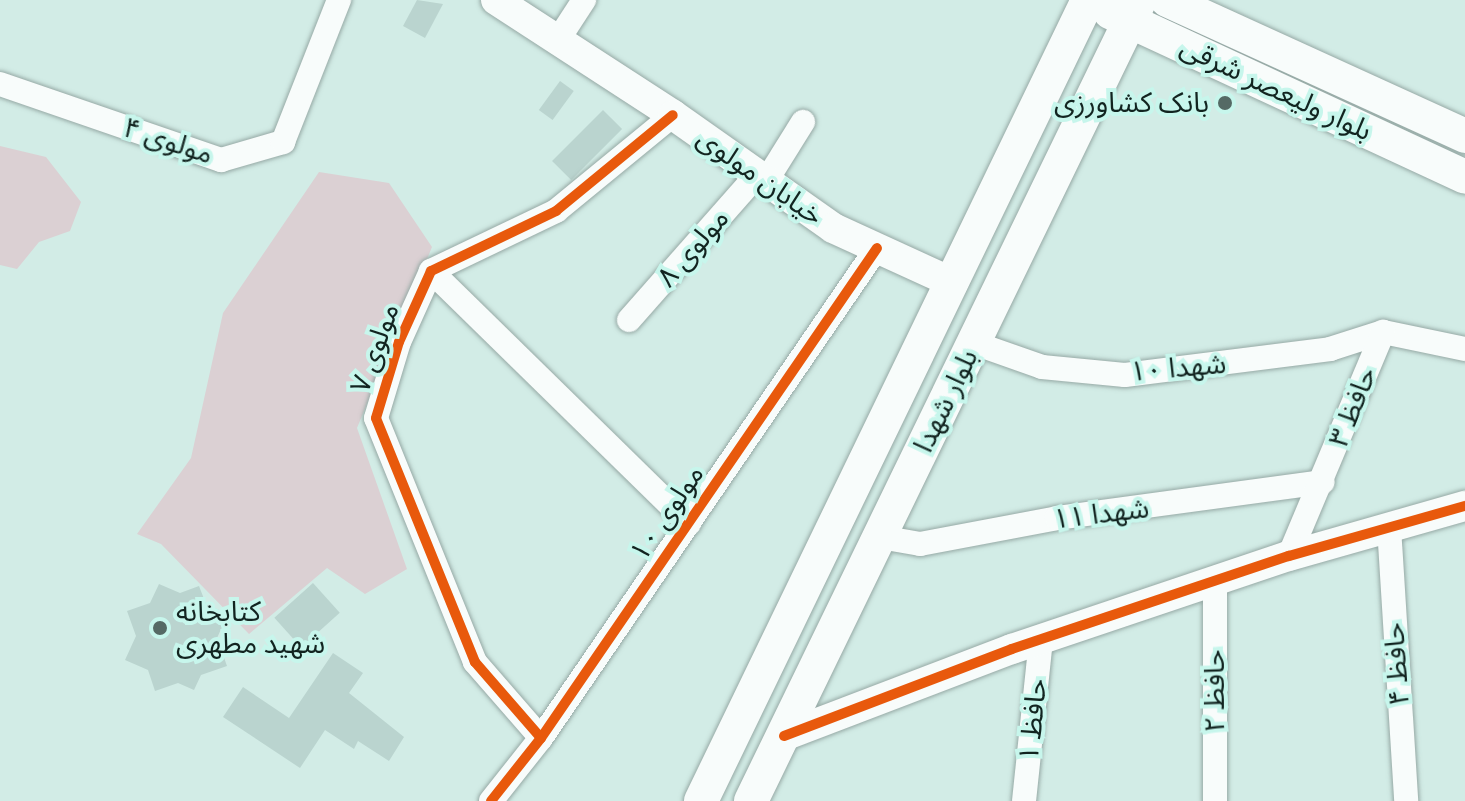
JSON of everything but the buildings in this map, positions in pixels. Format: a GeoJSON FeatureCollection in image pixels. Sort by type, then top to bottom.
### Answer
{"type":"FeatureCollection","features":[{"type":"Feature","properties":{"kind":"main road","name":"بلوار ولیعصر شرقی"},"geometry":{"type":"LineString","coordinates":[[1087,0],[1136,11],[1465,177]]}},
{"type":"Feature","properties":{"kind":"main road","name":"بلوار شهدا"},"geometry":{"type":"LineString","coordinates":[[701,801],[1087,0]]}},
{"type":"Feature","properties":{"kind":"main road","name":"بلوار ولیعصر شرقی"},"geometry":{"type":"LineString","coordinates":[[1167,0],[1465,136]]}},
{"type":"Feature","properties":{"kind":"main road","name":"بلوار شهدا"},"geometry":{"type":"LineString","coordinates":[[751,801],[1136,11]]}},
{"type":"Feature","properties":{"kind":"street","name":"مولوی ۴"},"geometry":{"type":"LineString","coordinates":[[0,84],[221,160],[283,142],[339,0]]}},
{"type":"Feature","properties":{"kind":"street","name":"خیابان مولوی"},"geometry":{"type":"LineString","coordinates":[[496,0],[673,115],[833,228],[953,283]]}},
{"type":"Feature","properties":{"kind":"street"},"geometry":{"type":"LineString","coordinates":[[558,40],[584,0]]}},
{"type":"Feature","properties":{"kind":"street"},"geometry":{"type":"LineString","coordinates":[[673,115],[556,211],[431,271],[689,524]]}},
{"type":"Feature","properties":{"kind":"street","name":"مولوی ۸"},"geometry":{"type":"LineString","coordinates":[[629,320],[760,179],[803,122]]}},
{"type":"Feature","properties":{"kind":"street","name":"مولوی ۱۰"},"geometry":{"type":"LineString","coordinates":[[491,801],[541,738],[877,248]]}},
{"type":"Feature","properties":{"kind":"street","name":"مولوی ۷"},"geometry":{"type":"LineString","coordinates":[[431,271],[399,342],[376,418],[475,662],[541,738]]}},
{"type":"Feature","properties":{"kind":"street"},"geometry":{"type":"LineString","coordinates":[[1383,332],[1465,349]]}},
{"type":"Feature","properties":{"kind":"street","name":"شهدا ۱۰"},"geometry":{"type":"LineString","coordinates":[[974,343],[1042,367],[1125,375],[1330,349],[1383,332]]}},
{"type":"Feature","properties":{"kind":"street","name":"حافظ ۳"},"geometry":{"type":"LineString","coordinates":[[1289,556],[1323,482],[1383,332]]}},
{"type":"Feature","properties":{"kind":"street","name":"شهدا ۱۱"},"geometry":{"type":"LineString","coordinates":[[880,537],[920,544],[1057,518],[1323,482]]}},
{"type":"Feature","properties":{"kind":"street"},"geometry":{"type":"LineString","coordinates":[[784,736],[1041,639],[1289,556],[1465,506]]}},
{"type":"Feature","properties":{"kind":"street","name":"حافظ ۴"},"geometry":{"type":"LineString","coordinates":[[1389,527],[1406,801]]}},
{"type":"Feature","properties":{"kind":"street","name":"حافظ ۲"},"geometry":{"type":"LineString","coordinates":[[1215,581],[1215,801]]}},
{"type":"Feature","properties":{"kind":"street","name":"حافظ ۱"},"geometry":{"type":"LineString","coordinates":[[1024,801],[1041,639]]}},
{"type":"Feature","properties":{"kind":"shaded area"},"geometry":{"type":"Polygon","coordinates":[[[0,146],[46,157],[81,202],[70,231],[39,242],[17,269],[0,265],[0,146]]]}},
{"type":"Feature","properties":{"kind":"shaded area"},"geometry":{"type":"Polygon","coordinates":[[[319,172],[389,183],[432,247],[357,428],[407,569],[365,594],[327,568],[249,634],[161,544],[137,534],[191,458],[223,313],[319,172]]]}},
{"type":"Feature","properties":{"kind":"cycle path"},"geometry":{"type":"LineString","coordinates":[[541,738],[475,662],[376,418],[399,342],[431,271],[556,211],[673,115]]}},
{"type":"Feature","properties":{"kind":"cycle path"},"geometry":{"type":"LineString","coordinates":[[491,801],[541,738],[877,248]]}},
{"type":"Feature","properties":{"kind":"cycle path"},"geometry":{"type":"LineString","coordinates":[[784,736],[1012,649],[1289,556],[1465,506]]}},
{"type":"Feature","properties":{"kind":"place","name":"بانک کشاورزی"},"geometry":{"type":"Point","coordinates":[1225,103]}},
{"type":"Feature","properties":{"kind":"place","name":"کتابخانه شهید مطهری"},"geometry":{"type":"Point","coordinates":[160,628]}}]}
